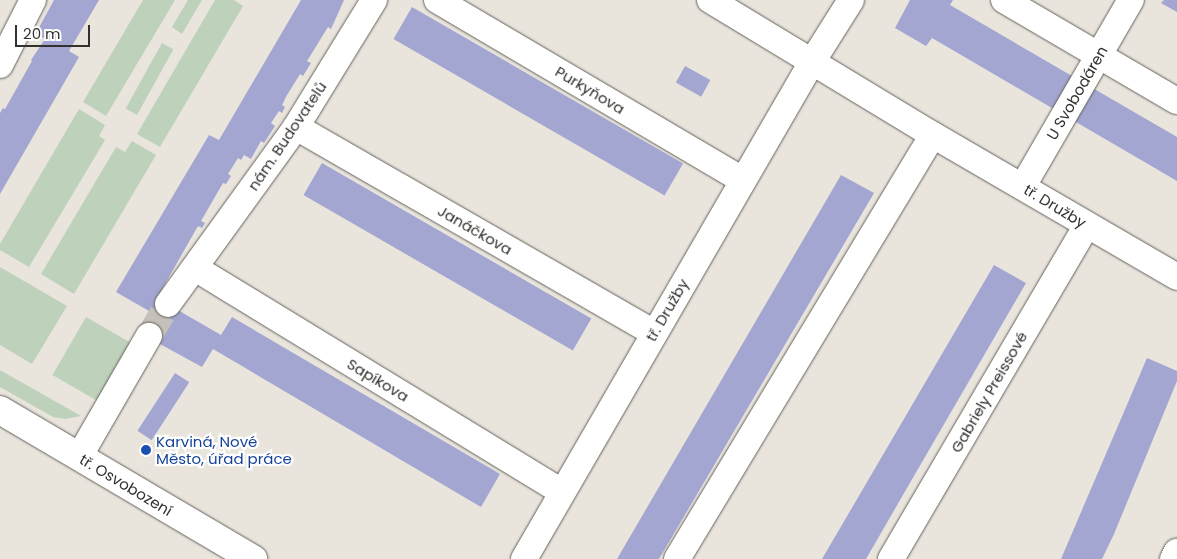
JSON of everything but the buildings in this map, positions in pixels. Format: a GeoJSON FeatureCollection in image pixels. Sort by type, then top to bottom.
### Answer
{"type":"FeatureCollection","features":[{"type":"Feature","properties":{"kind":"street"},"geometry":{"type":"LineString","coordinates":[[0,66],[33,0]]}},
{"type":"Feature","properties":{"kind":"street","name":"nám. Budovatelů"},"geometry":{"type":"LineString","coordinates":[[168,304],[296,127],[374,0]]}},
{"type":"Feature","properties":{"kind":"street","name":"Purkyňova"},"geometry":{"type":"LineString","coordinates":[[437,0],[743,180]]}},
{"type":"Feature","properties":{"kind":"street","name":"tř. Družby"},"geometry":{"type":"LineString","coordinates":[[710,0],[933,135],[1177,277]]}},
{"type":"Feature","properties":{"kind":"street","name":"tř. Družby"},"geometry":{"type":"LineString","coordinates":[[524,559],[561,491],[812,62],[851,0]]}},
{"type":"Feature","properties":{"kind":"street"},"geometry":{"type":"LineString","coordinates":[[1004,0],[1177,101]]}},
{"type":"Feature","properties":{"kind":"street","name":"U Svobodáren"},"geometry":{"type":"LineString","coordinates":[[1023,186],[1131,0]]}},
{"type":"Feature","properties":{"kind":"street","name":"Janáčkova"},"geometry":{"type":"LineString","coordinates":[[296,127],[654,333]]}},
{"type":"Feature","properties":{"kind":"street"},"geometry":{"type":"LineString","coordinates":[[676,559],[933,135]]}},
{"type":"Feature","properties":{"kind":"street","name":"Gabriely Preissové"},"geometry":{"type":"LineString","coordinates":[[891,559],[1087,225]]}},
{"type":"Feature","properties":{"kind":"street","name":"Sapíkova"},"geometry":{"type":"LineString","coordinates":[[195,268],[561,491]]}},
{"type":"Feature","properties":{"kind":"street"},"geometry":{"type":"LineString","coordinates":[[79,456],[149,336]]}},
{"type":"Feature","properties":{"kind":"street","name":"tř. Osvobození"},"geometry":{"type":"LineString","coordinates":[[0,410],[253,559]]}},
{"type":"Feature","properties":{"kind":"street"},"geometry":{"type":"LineString","coordinates":[[1174,559],[1177,553]]}},
{"type":"Feature","properties":{"kind":"green space"},"geometry":{"type":"Polygon","coordinates":[[[143,0],[175,0],[106,116],[83,102],[143,0]]]}},
{"type":"Feature","properties":{"kind":"green space"},"geometry":{"type":"Polygon","coordinates":[[[188,0],[202,0],[182,34],[172,27],[188,0]]]}},
{"type":"Feature","properties":{"kind":"green space"},"geometry":{"type":"Polygon","coordinates":[[[215,0],[234,0],[243,6],[160,147],[137,134],[215,0]]]}},
{"type":"Feature","properties":{"kind":"green space"},"geometry":{"type":"Polygon","coordinates":[[[162,43],[173,49],[137,115],[126,109],[162,43]]]}},
{"type":"Feature","properties":{"kind":"green space"},"geometry":{"type":"Polygon","coordinates":[[[79,109],[105,125],[99,136],[105,140],[29,267],[0,250],[0,244],[79,109]]]}},
{"type":"Feature","properties":{"kind":"green space"},"geometry":{"type":"Polygon","coordinates":[[[132,141],[156,155],[74,294],[41,274],[116,147],[125,152],[132,141]]]}},
{"type":"Feature","properties":{"kind":"green space"},"geometry":{"type":"Polygon","coordinates":[[[0,267],[67,306],[32,364],[0,345],[0,267]]]}},
{"type":"Feature","properties":{"kind":"green space"},"geometry":{"type":"Polygon","coordinates":[[[86,317],[132,344],[98,402],[53,375],[86,317]]]}},
{"type":"Feature","properties":{"kind":"green space"},"geometry":{"type":"Polygon","coordinates":[[[0,370],[81,416],[65,419],[53,417],[0,387],[0,370]]]}},
{"type":"Feature","properties":{"kind":"tunnel"},"geometry":{"type":"LineString","coordinates":[[149,336],[168,304]]}},
{"type":"Feature","properties":{"kind":"place","name":"Karviná, Nové Město, úřad práce"},"geometry":{"type":"Point","coordinates":[146,450]}}]}
